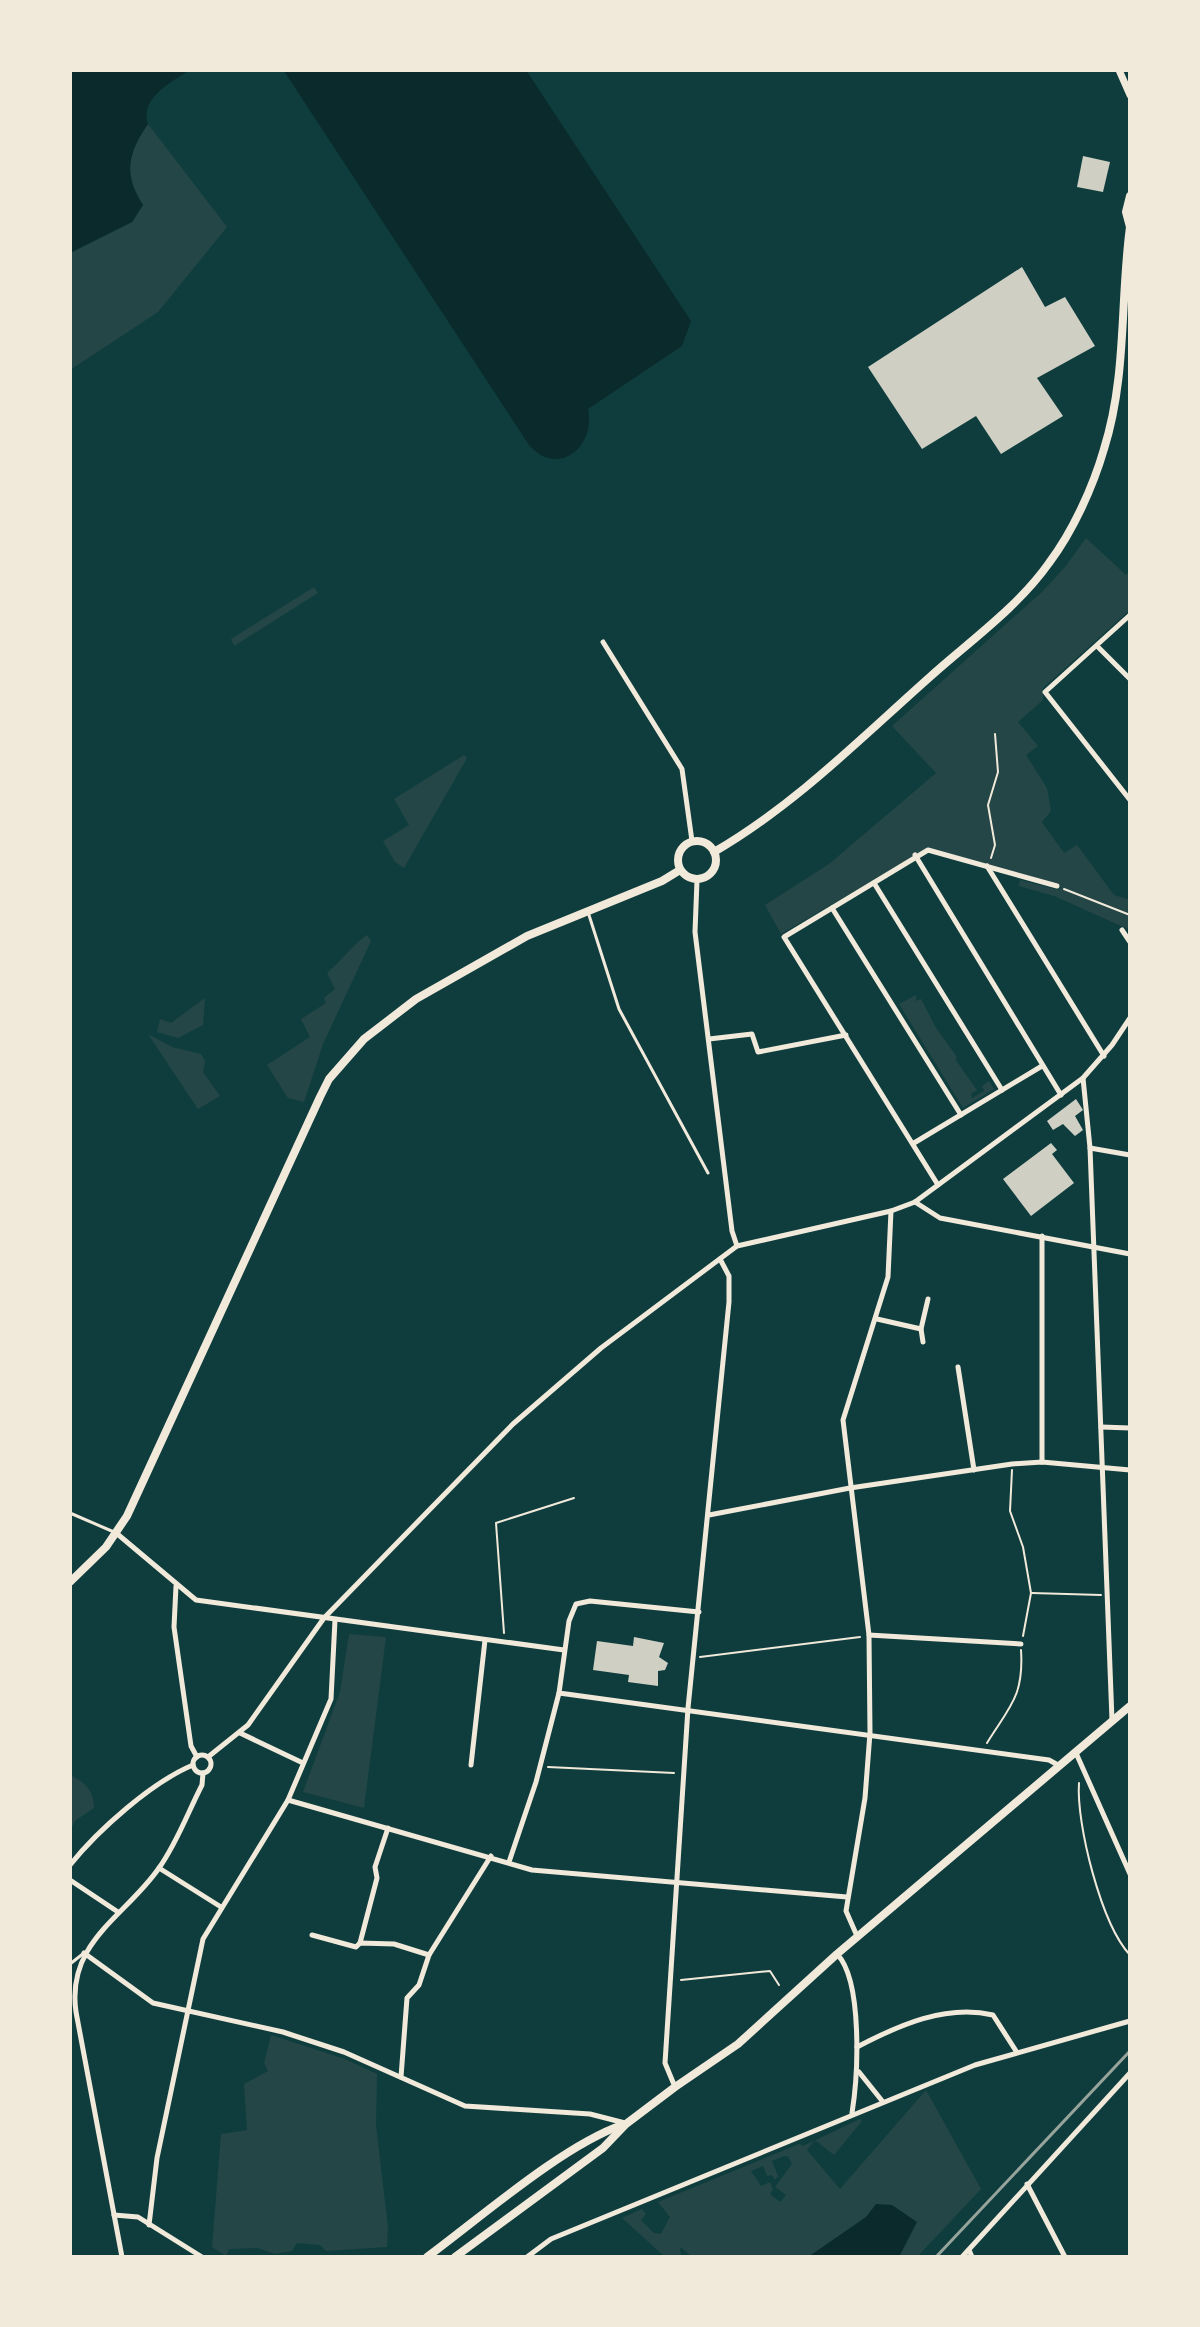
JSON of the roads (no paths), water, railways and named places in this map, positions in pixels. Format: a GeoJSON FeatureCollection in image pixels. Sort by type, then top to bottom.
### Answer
{"type":"FeatureCollection","features":[{"type":"Feature","properties":{"kind":"main road"},"geometry":{"type":"LineString","coordinates":[[714,852],[773,814],[832,766],[990,624],[1049,563],[1098,467],[1114,415],[1121,365],[1130,227],[1126,212],[1130,196]]}},
{"type":"Feature","properties":{"kind":"main road"},"geometry":{"type":"LineString","coordinates":[[692,841],[705,843],[714,852],[713,870],[697,880],[687,877],[680,870],[679,852],[692,841]]}},
{"type":"Feature","properties":{"kind":"main road"},"geometry":{"type":"LineString","coordinates":[[70,1582],[106,1547],[131,1509],[329,1079],[364,1039],[404,1007],[527,936],[680,870]]}},
{"type":"Feature","properties":{"kind":"main road"},"geometry":{"type":"LineString","coordinates":[[457,2256],[603,2148],[626,2124],[675,2087],[738,2044],[857,1936],[1130,1706]]}},
{"type":"Feature","properties":{"kind":"main road"},"geometry":{"type":"LineString","coordinates":[[427,2257],[572,2151],[601,2132],[626,2124]]}},
{"type":"Feature","properties":{"kind":"street"},"geometry":{"type":"LineString","coordinates":[[1119,70],[1130,95]]}},
{"type":"Feature","properties":{"kind":"street"},"geometry":{"type":"LineString","coordinates":[[1130,615],[1045,692],[1130,800]]}},
{"type":"Feature","properties":{"kind":"street"},"geometry":{"type":"LineString","coordinates":[[603,642],[682,769],[692,841]]}},
{"type":"Feature","properties":{"kind":"street"},"geometry":{"type":"LineString","coordinates":[[1098,647],[1130,679]]}},
{"type":"Feature","properties":{"kind":"street"},"geometry":{"type":"LineString","coordinates":[[938,1185],[784,937],[915,855],[928,850],[1057,886]]}},
{"type":"Feature","properties":{"kind":"street"},"geometry":{"type":"LineString","coordinates":[[915,855],[1061,1095]]}},
{"type":"Feature","properties":{"kind":"street"},"geometry":{"type":"LineString","coordinates":[[987,866],[1104,1056]]}},
{"type":"Feature","properties":{"kind":"street"},"geometry":{"type":"LineString","coordinates":[[697,880],[695,932],[732,1231],[737,1246]]}},
{"type":"Feature","properties":{"kind":"street"},"geometry":{"type":"LineString","coordinates":[[874,883],[1002,1090]]}},
{"type":"Feature","properties":{"kind":"street"},"geometry":{"type":"LineString","coordinates":[[832,908],[961,1115]]}},
{"type":"Feature","properties":{"kind":"street"},"geometry":{"type":"LineString","coordinates":[[1122,930],[1130,942]]}},
{"type":"Feature","properties":{"kind":"street"},"geometry":{"type":"LineString","coordinates":[[197,1757],[208,1757],[240,1733],[324,1618],[513,1424],[601,1348],[737,1246],[891,1211],[915,1202],[1083,1078],[1104,1056],[1130,1018]]}},
{"type":"Feature","properties":{"kind":"street"},"geometry":{"type":"LineString","coordinates":[[709,1039],[752,1034],[758,1052],[846,1035]]}},
{"type":"Feature","properties":{"kind":"street"},"geometry":{"type":"LineString","coordinates":[[914,1143],[1042,1066]]}},
{"type":"Feature","properties":{"kind":"street"},"geometry":{"type":"LineString","coordinates":[[1083,1078],[1090,1148],[1112,1721]]}},
{"type":"Feature","properties":{"kind":"street"},"geometry":{"type":"LineString","coordinates":[[1090,1148],[1130,1155]]}},
{"type":"Feature","properties":{"kind":"street"},"geometry":{"type":"LineString","coordinates":[[915,1202],[940,1218],[1130,1254]]}},
{"type":"Feature","properties":{"kind":"street"},"geometry":{"type":"LineString","coordinates":[[857,1936],[846,1911],[865,1798],[870,1733],[869,1635],[843,1420],[888,1277],[891,1211]]}},
{"type":"Feature","properties":{"kind":"street"},"geometry":{"type":"LineString","coordinates":[[1042,1236],[1042,1462]]}},
{"type":"Feature","properties":{"kind":"street"},"geometry":{"type":"LineString","coordinates":[[675,2087],[665,2063],[688,1708],[730,1292],[729,1276],[720,1259]]}},
{"type":"Feature","properties":{"kind":"street"},"geometry":{"type":"LineString","coordinates":[[923,1342],[921,1329],[928,1299]]}},
{"type":"Feature","properties":{"kind":"street"},"geometry":{"type":"LineString","coordinates":[[877,1319],[921,1329]]}},
{"type":"Feature","properties":{"kind":"street"},"geometry":{"type":"LineString","coordinates":[[958,1367],[974,1470]]}},
{"type":"Feature","properties":{"kind":"street"},"geometry":{"type":"LineString","coordinates":[[1101,1427],[1130,1428]]}},
{"type":"Feature","properties":{"kind":"street"},"geometry":{"type":"LineString","coordinates":[[709,1515],[850,1488],[1012,1464],[1042,1462],[1130,1470]]}},
{"type":"Feature","properties":{"kind":"street"},"geometry":{"type":"LineString","coordinates":[[115,1532],[145,1554],[176,1586],[196,1600],[564,1650]]}},
{"type":"Feature","properties":{"kind":"street"},"geometry":{"type":"LineString","coordinates":[[176,1586],[174,1627],[191,1746],[197,1757]]}},
{"type":"Feature","properties":{"kind":"street"},"geometry":{"type":"LineString","coordinates":[[509,1862],[540,1766],[559,1693],[571,1612],[576,1604],[590,1601],[699,1612]]}},
{"type":"Feature","properties":{"kind":"street"},"geometry":{"type":"LineString","coordinates":[[149,2225],[157,2158],[203,1939],[288,1800],[331,1699],[335,1620]]}},
{"type":"Feature","properties":{"kind":"street"},"geometry":{"type":"LineString","coordinates":[[869,1635],[1021,1644]]}},
{"type":"Feature","properties":{"kind":"street"},"geometry":{"type":"LineString","coordinates":[[471,1765],[485,1640]]}},
{"type":"Feature","properties":{"kind":"street"},"geometry":{"type":"LineString","coordinates":[[559,1693],[870,1733],[1049,1760],[1061,1767]]}},
{"type":"Feature","properties":{"kind":"street"},"geometry":{"type":"LineString","coordinates":[[240,1733],[303,1763]]}},
{"type":"Feature","properties":{"kind":"street"},"geometry":{"type":"LineString","coordinates":[[1076,1753],[1130,1874]]}},
{"type":"Feature","properties":{"kind":"street"},"geometry":{"type":"LineString","coordinates":[[70,1865],[88,1842],[178,1771],[193,1765],[197,1757]]}},
{"type":"Feature","properties":{"kind":"street"},"geometry":{"type":"LineString","coordinates":[[122,2257],[74,1994],[84,1953],[159,1868],[202,1785],[203,1773],[212,1765],[208,1757]]}},
{"type":"Feature","properties":{"kind":"street"},"geometry":{"type":"LineString","coordinates":[[193,1765],[203,1773]]}},
{"type":"Feature","properties":{"kind":"street"},"geometry":{"type":"LineString","coordinates":[[288,1800],[532,1870],[678,1880],[847,1897]]}},
{"type":"Feature","properties":{"kind":"street"},"geometry":{"type":"LineString","coordinates":[[312,1935],[356,1947],[360,1943],[377,1878],[375,1867],[388,1828]]}},
{"type":"Feature","properties":{"kind":"street"},"geometry":{"type":"LineString","coordinates":[[401,2077],[407,1998],[419,1985],[429,1955],[491,1856]]}},
{"type":"Feature","properties":{"kind":"street"},"geometry":{"type":"LineString","coordinates":[[159,1868],[221,1907]]}},
{"type":"Feature","properties":{"kind":"street"},"geometry":{"type":"LineString","coordinates":[[70,1880],[118,1912]]}},
{"type":"Feature","properties":{"kind":"street"},"geometry":{"type":"LineString","coordinates":[[360,1943],[394,1944],[429,1955]]}},
{"type":"Feature","properties":{"kind":"street"},"geometry":{"type":"LineString","coordinates":[[84,1953],[153,2003],[283,2032],[344,2052],[465,2106],[590,2114],[626,2124]]}},
{"type":"Feature","properties":{"kind":"street"},"geometry":{"type":"LineString","coordinates":[[837,1954],[849,1971],[857,2047],[859,2072],[852,2114]]}},
{"type":"Feature","properties":{"kind":"street"},"geometry":{"type":"LineString","coordinates":[[857,2047],[903,2023],[965,2011],[993,2015],[1016,2051]]}},
{"type":"Feature","properties":{"kind":"street"},"geometry":{"type":"LineString","coordinates":[[527,2257],[551,2239],[852,2114],[1016,2051],[1130,2021]]}},
{"type":"Feature","properties":{"kind":"street"},"geometry":{"type":"LineString","coordinates":[[859,2072],[883,2102]]}},
{"type":"Feature","properties":{"kind":"street"},"geometry":{"type":"LineString","coordinates":[[962,2257],[1130,2073]]}},
{"type":"Feature","properties":{"kind":"street"},"geometry":{"type":"LineString","coordinates":[[1029,2187],[1065,2257]]}},
{"type":"Feature","properties":{"kind":"street"},"geometry":{"type":"LineString","coordinates":[[114,2215],[123,2213],[149,2225],[202,2257]]}},
{"type":"Feature","properties":{"kind":"street"},"geometry":{"type":"LineString","coordinates":[[969,2250],[972,2257]]}},
{"type":"Feature","properties":{"kind":"lane"},"geometry":{"type":"LineString","coordinates":[[588,912],[619,1009],[708,1173]]}},
{"type":"Feature","properties":{"kind":"lane"},"geometry":{"type":"LineString","coordinates":[[70,1513],[115,1532]]}},
{"type":"Feature","properties":{"kind":"lane"},"geometry":{"type":"LineString","coordinates":[[70,1964],[84,1953]]}},
{"type":"Feature","properties":{"kind":"railway"},"geometry":{"type":"LineString","coordinates":[[936,2257],[1130,2051]]}}]}
